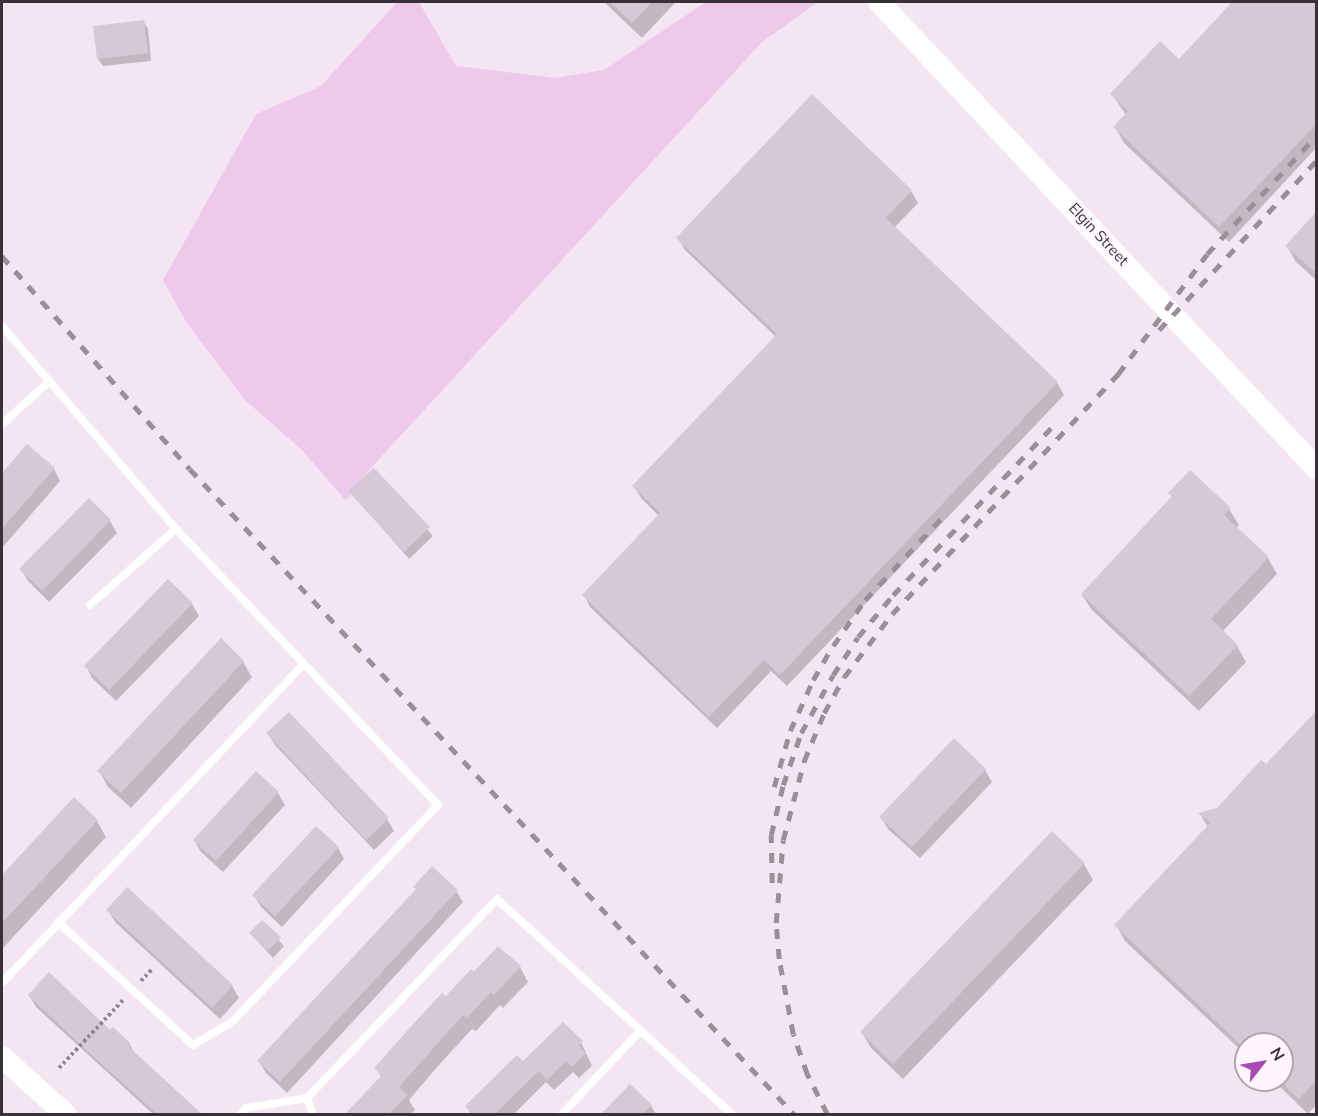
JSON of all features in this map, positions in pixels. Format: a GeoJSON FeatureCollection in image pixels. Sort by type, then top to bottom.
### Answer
{"type":"FeatureCollection","features":[{"type":"Feature","properties":{"kind":"main road","name":"Elgin Street"},"geometry":{"type":"LineString","coordinates":[[879,2],[1317,468]]}},
{"type":"Feature","properties":{"kind":"main road"},"geometry":{"type":"LineString","coordinates":[[2,1057],[65,1114]]}},
{"type":"Feature","properties":{"kind":"lane"},"geometry":{"type":"LineString","coordinates":[[2,326],[176,529],[438,805],[232,1022],[193,1045],[131,991],[58,922]]}},
{"type":"Feature","properties":{"kind":"lane"},"geometry":{"type":"LineString","coordinates":[[2,424],[50,381]]}},
{"type":"Feature","properties":{"kind":"lane"},"geometry":{"type":"LineString","coordinates":[[90,604],[176,529]]}},
{"type":"Feature","properties":{"kind":"lane"},"geometry":{"type":"LineString","coordinates":[[2,983],[304,664]]}},
{"type":"Feature","properties":{"kind":"lane"},"geometry":{"type":"LineString","coordinates":[[240,1114],[246,1108],[307,1098],[497,899],[732,1114]]}},
{"type":"Feature","properties":{"kind":"lane"},"geometry":{"type":"LineString","coordinates":[[562,1114],[641,1030]]}},
{"type":"Feature","properties":{"kind":"lane"},"geometry":{"type":"LineString","coordinates":[[307,1098],[313,1114]]}},
{"type":"Feature","properties":{"kind":"path"},"geometry":{"type":"LineString","coordinates":[[59,1068],[153,968]]}},
{"type":"Feature","properties":{"kind":"shaded area"},"geometry":{"type":"Polygon","coordinates":[[[397,2],[419,2],[456,66],[554,78],[604,70],[706,2],[818,2],[762,42],[370,469],[346,501],[302,450],[245,400],[186,322],[163,280],[256,114],[321,86],[397,2]]]}},
{"type":"Feature","properties":{"kind":"building"},"geometry":{"type":"Polygon","coordinates":[[[610,2],[652,2],[632,23],[610,2]]]}},
{"type":"Feature","properties":{"kind":"building"},"geometry":{"type":"Polygon","coordinates":[[[1232,2],[1317,2],[1317,123],[1219,227],[1113,127],[1128,111],[1110,94],[1160,41],[1179,59],[1232,2]]]}},
{"type":"Feature","properties":{"kind":"building"},"geometry":{"type":"Polygon","coordinates":[[[144,20],[148,53],[97,59],[93,26],[144,20]]]}},
{"type":"Feature","properties":{"kind":"building"},"geometry":{"type":"Polygon","coordinates":[[[812,94],[912,190],[886,218],[1058,382],[780,675],[764,660],[709,717],[582,595],[660,513],[632,486],[777,334],[676,238],[812,94]]]}},
{"type":"Feature","properties":{"kind":"building"},"geometry":{"type":"Polygon","coordinates":[[[1317,211],[1317,274],[1285,246],[1317,211]]]}},
{"type":"Feature","properties":{"kind":"building"},"geometry":{"type":"Polygon","coordinates":[[[27,444],[55,468],[2,529],[2,473],[27,444]]]}},
{"type":"Feature","properties":{"kind":"building"},"geometry":{"type":"Polygon","coordinates":[[[374,468],[430,527],[404,552],[348,491],[374,468]]]}},
{"type":"Feature","properties":{"kind":"building"},"geometry":{"type":"Polygon","coordinates":[[[1190,470],[1231,508],[1224,515],[1269,557],[1211,619],[1238,645],[1189,696],[1081,594],[1172,496],[1168,493],[1190,470]]]}},
{"type":"Feature","properties":{"kind":"building"},"geometry":{"type":"Polygon","coordinates":[[[89,498],[111,520],[42,591],[19,569],[89,498]]]}},
{"type":"Feature","properties":{"kind":"building"},"geometry":{"type":"Polygon","coordinates":[[[168,579],[193,603],[109,690],[84,666],[168,579]]]}},
{"type":"Feature","properties":{"kind":"building"},"geometry":{"type":"Polygon","coordinates":[[[221,638],[244,661],[121,793],[97,771],[221,638]]]}},
{"type":"Feature","properties":{"kind":"building"},"geometry":{"type":"Polygon","coordinates":[[[1317,710],[1317,1080],[1299,1099],[1292,1092],[1294,1092],[1294,1032],[1234,1032],[1234,1038],[1114,925],[1210,823],[1198,813],[1217,808],[1261,760],[1266,764],[1317,710]]]}},
{"type":"Feature","properties":{"kind":"building"},"geometry":{"type":"Polygon","coordinates":[[[289,712],[389,818],[366,840],[266,733],[289,712]]]}},
{"type":"Feature","properties":{"kind":"building"},"geometry":{"type":"Polygon","coordinates":[[[954,738],[986,769],[912,847],[879,817],[954,738]]]}},
{"type":"Feature","properties":{"kind":"building"},"geometry":{"type":"Polygon","coordinates":[[[256,771],[279,792],[216,861],[193,840],[256,771]]]}},
{"type":"Feature","properties":{"kind":"building"},"geometry":{"type":"Polygon","coordinates":[[[74,797],[98,820],[2,923],[2,875],[74,797]]]}},
{"type":"Feature","properties":{"kind":"building"},"geometry":{"type":"Polygon","coordinates":[[[316,826],[339,847],[275,916],[252,895],[316,826]]]}},
{"type":"Feature","properties":{"kind":"building"},"geometry":{"type":"Polygon","coordinates":[[[1052,831],[1085,863],[893,1064],[860,1032],[1052,831]]]}},
{"type":"Feature","properties":{"kind":"building"},"geometry":{"type":"Polygon","coordinates":[[[432,866],[458,890],[280,1082],[257,1061],[416,889],[413,887],[432,866]]]}},
{"type":"Feature","properties":{"kind":"building"},"geometry":{"type":"Polygon","coordinates":[[[127,887],[233,985],[212,1008],[106,910],[127,887]]]}},
{"type":"Feature","properties":{"kind":"building"},"geometry":{"type":"Polygon","coordinates":[[[262,920],[281,937],[268,951],[249,933],[262,920]]]}},
{"type":"Feature","properties":{"kind":"building"},"geometry":{"type":"Polygon","coordinates":[[[498,946],[521,966],[494,995],[491,992],[467,1018],[463,1015],[399,1087],[408,1095],[389,1114],[345,1114],[382,1075],[374,1068],[416,1021],[442,993],[446,996],[471,969],[474,972],[498,946]]]}},
{"type":"Feature","properties":{"kind":"building"},"geometry":{"type":"Polygon","coordinates":[[[49,972],[110,1030],[113,1027],[131,1044],[129,1047],[202,1114],[157,1114],[73,1038],[28,995],[49,972]]]}},
{"type":"Feature","properties":{"kind":"building"},"geometry":{"type":"Polygon","coordinates":[[[563,1022],[583,1041],[579,1045],[586,1053],[572,1067],[566,1061],[547,1080],[539,1071],[495,1114],[473,1114],[465,1106],[517,1055],[523,1061],[563,1022]]]}},
{"type":"Feature","properties":{"kind":"building"},"geometry":{"type":"Polygon","coordinates":[[[630,1084],[652,1105],[643,1114],[601,1114],[630,1084]]]}},
{"type":"Feature","properties":{"kind":"railway"},"geometry":{"type":"LineString","coordinates":[[827,1114],[807,1074],[793,1034],[779,959],[776,923],[783,840],[804,761],[824,713],[844,677],[892,614],[1118,374],[1207,254],[1316,136]]}},
{"type":"Feature","properties":{"kind":"railway"},"geometry":{"type":"LineString","coordinates":[[1159,330],[1316,161]]}},
{"type":"Feature","properties":{"kind":"railway"},"geometry":{"type":"LineString","coordinates":[[2,256],[190,469],[794,1114]]}},
{"type":"Feature","properties":{"kind":"railway"},"geometry":{"type":"LineString","coordinates":[[772,883],[771,835],[783,785],[801,733],[833,675],[858,637],[893,595],[1054,425]]}},
{"type":"Feature","properties":{"kind":"railway"},"geometry":{"type":"LineString","coordinates":[[774,787],[790,731],[813,680],[833,646],[865,600],[947,512]]}}]}
